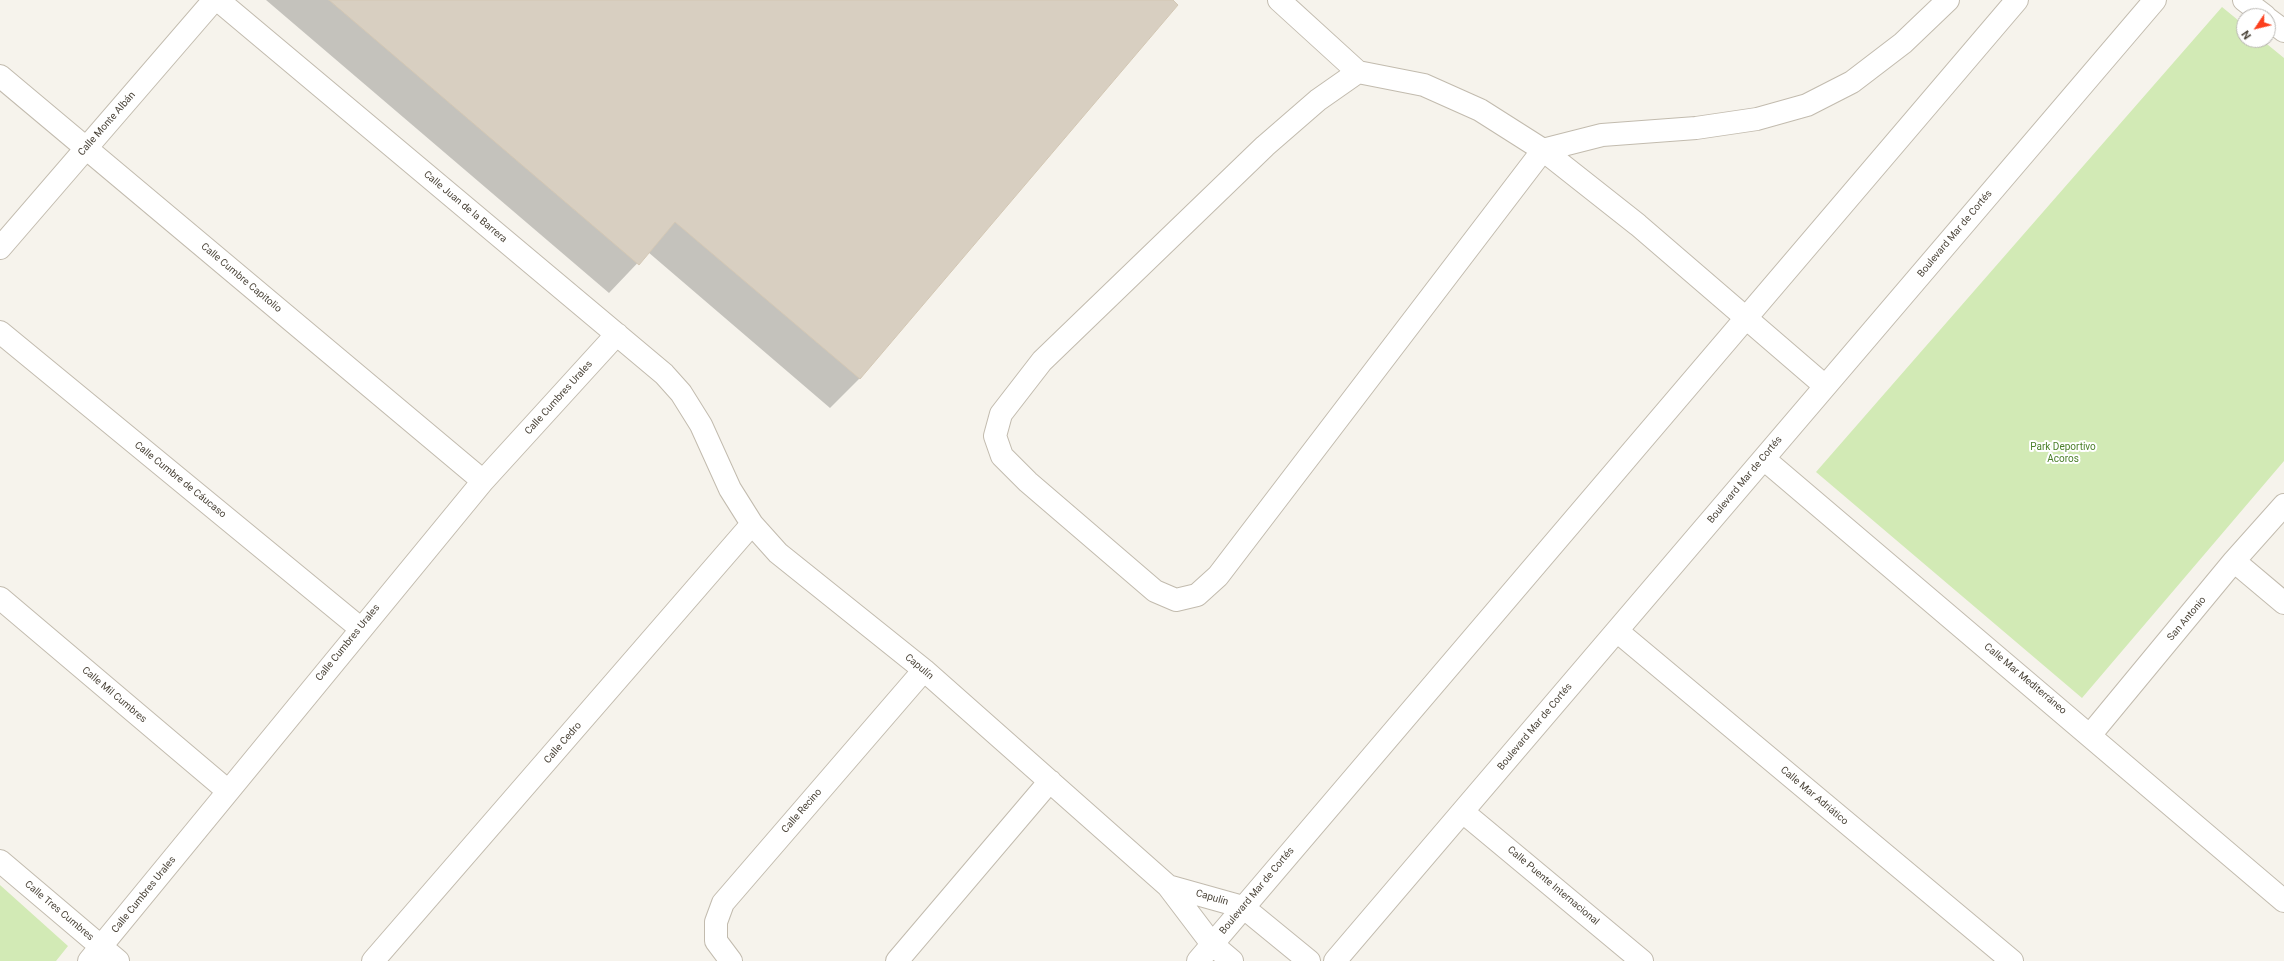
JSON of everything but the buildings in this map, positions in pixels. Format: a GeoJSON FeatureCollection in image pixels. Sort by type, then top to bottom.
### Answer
{"type":"FeatureCollection","features":[{"type":"Feature","properties":{"kind":"street","name":"Calle Monte Albán"},"geometry":{"type":"LineString","coordinates":[[0,248],[214,0]]}},
{"type":"Feature","properties":{"kind":"street","name":"Calle Juan de la Barrera"},"geometry":{"type":"LineString","coordinates":[[218,0],[664,374],[681,393],[701,425]]}},
{"type":"Feature","properties":{"kind":"street"},"geometry":{"type":"LineString","coordinates":[[1280,0],[1358,72],[1424,85],[1480,110],[1544,150],[1638,225],[1825,386]]}},
{"type":"Feature","properties":{"kind":"street"},"geometry":{"type":"LineString","coordinates":[[1358,72],[1318,100],[1260,151],[1042,361],[1002,414],[995,436],[1002,456],[1028,482],[1155,591],[1176,600],[1197,595],[1218,576],[1544,150],[1602,135],[1696,128],[1757,119],[1807,105],[1852,82],[1903,43],[1948,0]]}},
{"type":"Feature","properties":{"kind":"street","name":"Boulevard Mar de Cortés"},"geometry":{"type":"LineString","coordinates":[[1198,961],[2017,0]]}},
{"type":"Feature","properties":{"kind":"street","name":"Boulevard Mar de Cortés"},"geometry":{"type":"LineString","coordinates":[[1335,961],[2155,0]]}},
{"type":"Feature","properties":{"kind":"street"},"geometry":{"type":"LineString","coordinates":[[2244,0],[2254,8]]}},
{"type":"Feature","properties":{"kind":"street","name":"Calle Cumbre Capitolio"},"geometry":{"type":"LineString","coordinates":[[0,76],[483,481]]}},
{"type":"Feature","properties":{"kind":"street","name":"Calle Cumbre de Cáucaso"},"geometry":{"type":"LineString","coordinates":[[0,332],[360,628]]}},
{"type":"Feature","properties":{"kind":"street","name":"Calle Cumbres Urales"},"geometry":{"type":"LineString","coordinates":[[95,954],[360,628],[483,481],[617,334]]}},
{"type":"Feature","properties":{"kind":"street","name":"Capulín"},"geometry":{"type":"LineString","coordinates":[[701,425],[730,489],[752,524],[778,553],[924,670],[1168,886],[1212,944],[1232,961]]}},
{"type":"Feature","properties":{"kind":"street","name":"Calle Mar Mediterráneo"},"geometry":{"type":"LineString","coordinates":[[1764,459],[2091,734],[2284,900]]}},
{"type":"Feature","properties":{"kind":"street","name":"San Antonio"},"geometry":{"type":"LineString","coordinates":[[2091,734],[2234,561],[2284,505]]}},
{"type":"Feature","properties":{"kind":"street","name":"Calle Cedro"},"geometry":{"type":"LineString","coordinates":[[373,961],[752,524]]}},
{"type":"Feature","properties":{"kind":"street"},"geometry":{"type":"LineString","coordinates":[[2234,561],[2284,602]]}},
{"type":"Feature","properties":{"kind":"street","name":"Calle Mil Cumbres"},"geometry":{"type":"LineString","coordinates":[[0,598],[228,791]]}},
{"type":"Feature","properties":{"kind":"street","name":"Calle Mar Adriático"},"geometry":{"type":"LineString","coordinates":[[1617,631],[2012,961]]}},
{"type":"Feature","properties":{"kind":"street","name":"Calle Recino"},"geometry":{"type":"LineString","coordinates":[[731,961],[716,941],[716,922],[723,903],[924,670]]}},
{"type":"Feature","properties":{"kind":"street"},"geometry":{"type":"LineString","coordinates":[[897,961],[1050,781]]}},
{"type":"Feature","properties":{"kind":"street","name":"Calle Puente Internacional"},"geometry":{"type":"LineString","coordinates":[[1463,812],[1642,961]]}},
{"type":"Feature","properties":{"kind":"street","name":"Calle Tres Cumbres"},"geometry":{"type":"LineString","coordinates":[[0,861],[95,954],[118,961]]}},
{"type":"Feature","properties":{"kind":"street","name":"Capulín"},"geometry":{"type":"LineString","coordinates":[[1168,886],[1243,908],[1309,961]]}},
{"type":"Feature","properties":{"kind":"green space","name":"Park Deportivo Acoros"},"geometry":{"type":"Polygon","coordinates":[[[2222,7],[2236,18],[2236,48],[2272,48],[2284,58],[2284,461],[2082,698],[1816,472],[2222,7]]]}},
{"type":"Feature","properties":{"kind":"green space"},"geometry":{"type":"Polygon","coordinates":[[[0,885],[68,946],[56,961],[0,961],[0,885]]]}}]}
